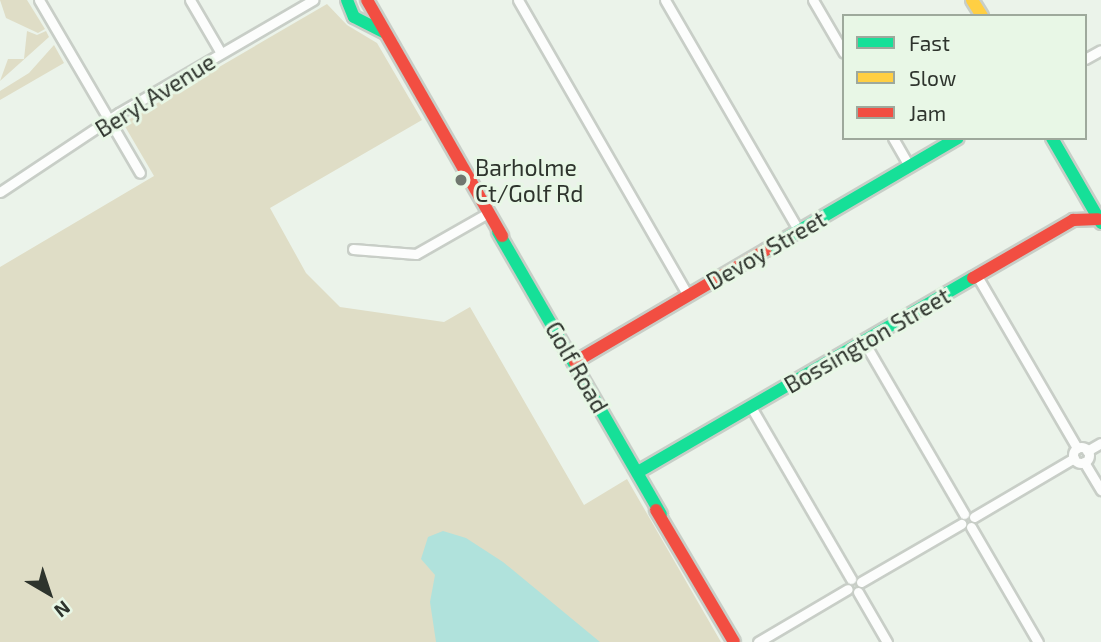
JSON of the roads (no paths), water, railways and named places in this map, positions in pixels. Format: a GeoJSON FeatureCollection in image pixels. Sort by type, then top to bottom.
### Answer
{"type":"FeatureCollection","features":[{"type":"Feature","properties":{"kind":"main road"},"geometry":{"type":"LineString","coordinates":[[360,19],[370,2]]}},
{"type":"Feature","properties":{"kind":"main road","name":"Golf Road"},"geometry":{"type":"LineString","coordinates":[[370,2],[384,32],[486,214],[575,362],[734,642]]}},
{"type":"Feature","properties":{"kind":"main road"},"geometry":{"type":"LineString","coordinates":[[350,3],[360,19],[384,32]]}},
{"type":"Feature","properties":{"kind":"main road","name":"Devoy Street"},"geometry":{"type":"LineString","coordinates":[[575,362],[954,140]]}},
{"type":"Feature","properties":{"kind":"main road"},"geometry":{"type":"LineString","coordinates":[[1053,140],[1100,221]]}},
{"type":"Feature","properties":{"kind":"main road","name":"Bossington Street"},"geometry":{"type":"LineString","coordinates":[[640,476],[751,407],[1073,220],[1100,221]]}},
{"type":"Feature","properties":{"kind":"street"},"geometry":{"type":"LineString","coordinates":[[39,0],[140,173]]}},
{"type":"Feature","properties":{"kind":"street"},"geometry":{"type":"LineString","coordinates":[[190,0],[221,53]]}},
{"type":"Feature","properties":{"kind":"street","name":"Beryl Avenue"},"geometry":{"type":"LineString","coordinates":[[0,192],[110,120],[313,0]]}},
{"type":"Feature","properties":{"kind":"street"},"geometry":{"type":"LineString","coordinates":[[518,0],[688,296]]}},
{"type":"Feature","properties":{"kind":"street"},"geometry":{"type":"LineString","coordinates":[[665,0],[799,231]]}},
{"type":"Feature","properties":{"kind":"street"},"geometry":{"type":"LineString","coordinates":[[813,0],[842,49]]}},
{"type":"Feature","properties":{"kind":"street"},"geometry":{"type":"LineString","coordinates":[[894,140],[909,166]]}},
{"type":"Feature","properties":{"kind":"street"},"geometry":{"type":"LineString","coordinates":[[353,249],[416,254],[486,214]]}},
{"type":"Feature","properties":{"kind":"street"},"geometry":{"type":"LineString","coordinates":[[977,276],[1075,453],[1084,462],[1101,490]]}},
{"type":"Feature","properties":{"kind":"street"},"geometry":{"type":"LineString","coordinates":[[864,342],[1038,642]]}},
{"type":"Feature","properties":{"kind":"street"},"geometry":{"type":"LineString","coordinates":[[751,407],[849,584],[858,592],[887,642]]}},
{"type":"Feature","properties":{"kind":"street"},"geometry":{"type":"LineString","coordinates":[[758,642],[849,584],[861,582],[1075,453],[1087,451],[1101,443]]}},
{"type":"Feature","properties":{"kind":"street"},"geometry":{"type":"LineString","coordinates":[[1084,462],[1087,451]]}},
{"type":"Feature","properties":{"kind":"street"},"geometry":{"type":"LineString","coordinates":[[858,592],[861,582]]}},
{"type":"Feature","properties":{"kind":"water"},"geometry":{"type":"Polygon","coordinates":[[[443,531],[466,538],[503,562],[600,642],[436,642],[430,602],[435,575],[421,559],[428,537],[443,531]]]}},
{"type":"Feature","properties":{"kind":"place","name":"Barholme Ct/Golf Rd"},"geometry":{"type":"Point","coordinates":[461,180]}}]}
